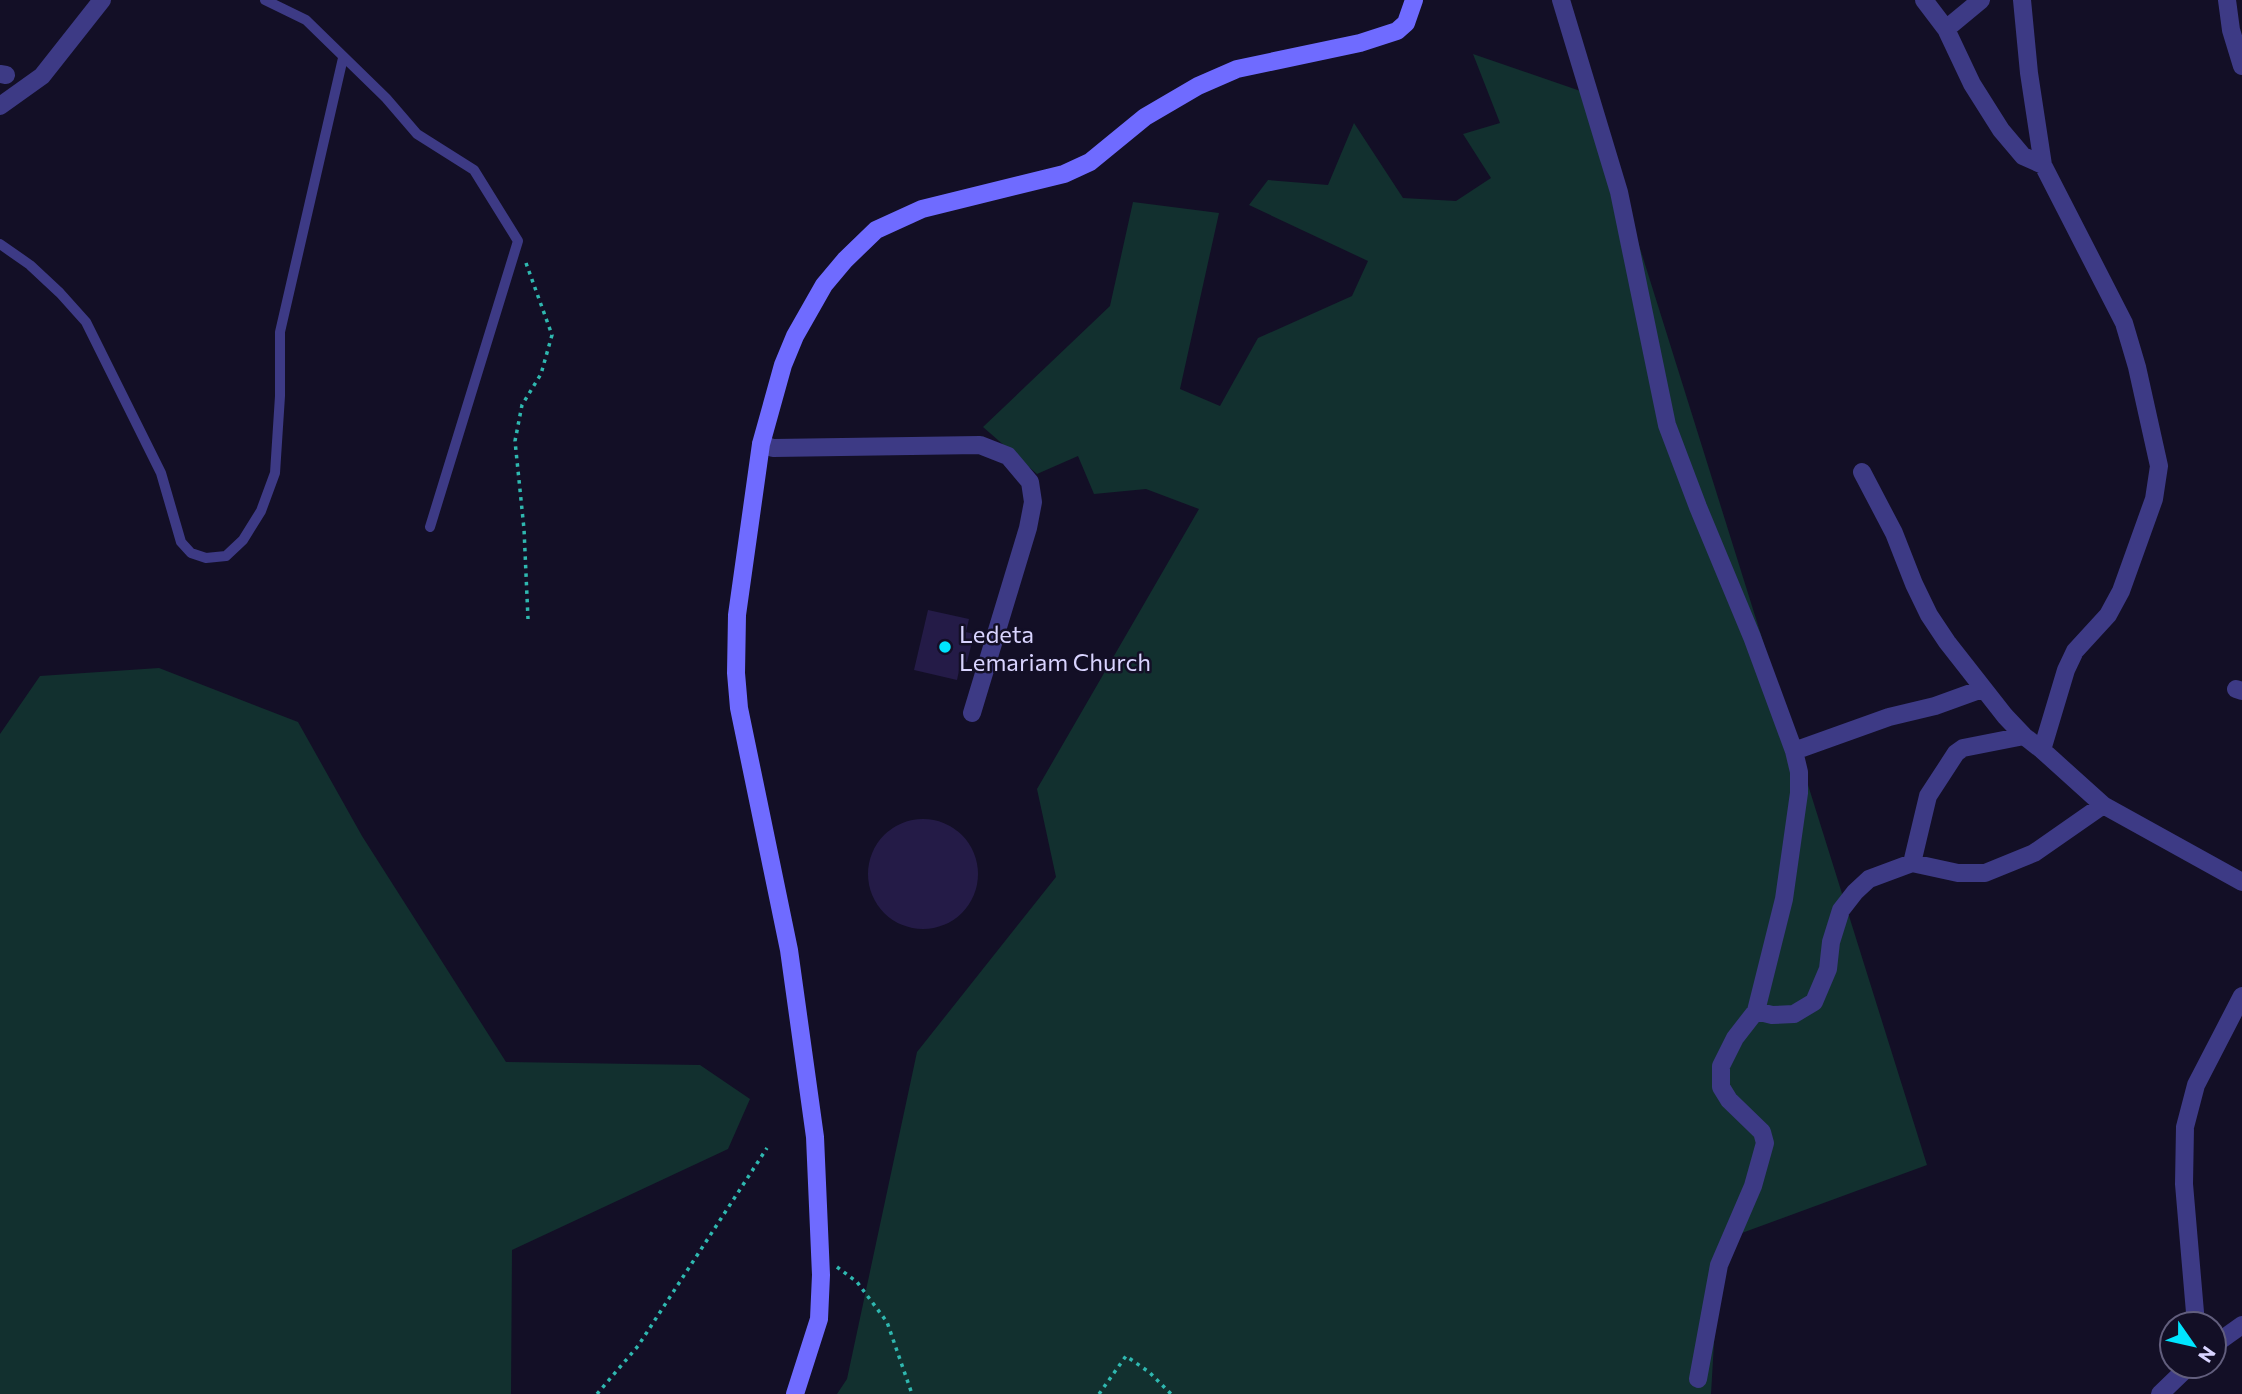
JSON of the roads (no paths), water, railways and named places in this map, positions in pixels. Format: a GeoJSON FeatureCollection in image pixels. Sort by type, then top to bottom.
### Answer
{"type":"FeatureCollection","features":[{"type":"Feature","properties":{"kind":"main road"},"geometry":{"type":"LineString","coordinates":[[795,1394],[819,1319],[816,1137],[789,950],[739,708],[736,673],[737,615],[761,444],[783,365],[795,336],[824,285],[876,230],[922,209],[1064,174],[1090,162],[1145,117],[1198,86],[1237,69],[1360,43],[1396,31],[1406,23],[1414,0]]}},
{"type":"Feature","properties":{"kind":"street"},"geometry":{"type":"LineString","coordinates":[[0,106],[42,76],[102,0]]}},
{"type":"Feature","properties":{"kind":"street"},"geometry":{"type":"LineString","coordinates":[[1561,0],[1619,192],[1667,425],[1752,637],[1800,772],[1784,899],[1756,1011],[1735,1038],[1721,1066],[1721,1087],[1728,1100],[1762,1132],[1765,1143],[1753,1186],[1719,1265],[1698,1379]]}},
{"type":"Feature","properties":{"kind":"street"},"geometry":{"type":"LineString","coordinates":[[1924,0],[1946,29],[1972,83],[2001,130],[2023,156],[2043,165]]}},
{"type":"Feature","properties":{"kind":"street"},"geometry":{"type":"LineString","coordinates":[[1946,29],[1981,0]]}},
{"type":"Feature","properties":{"kind":"street"},"geometry":{"type":"LineString","coordinates":[[2022,0],[2029,73],[2043,165],[2124,323],[2137,367],[2159,466],[2154,499],[2121,591],[2108,615],[2075,651],[2066,670],[2042,750]]}},
{"type":"Feature","properties":{"kind":"street"},"geometry":{"type":"LineString","coordinates":[[2227,0],[2231,30],[2242,66]]}},
{"type":"Feature","properties":{"kind":"street"},"geometry":{"type":"LineString","coordinates":[[761,444],[773,448],[980,445],[1008,456],[1030,482],[1034,502],[1028,528],[972,713]]}},
{"type":"Feature","properties":{"kind":"street"},"geometry":{"type":"LineString","coordinates":[[1862,472],[1894,533],[1929,615],[1982,689],[2024,736],[2103,805],[2242,882]]}},
{"type":"Feature","properties":{"kind":"street"},"geometry":{"type":"LineString","coordinates":[[1794,751],[1889,717],[1935,706],[1982,689]]}},
{"type":"Feature","properties":{"kind":"street"},"geometry":{"type":"LineString","coordinates":[[1912,863],[1928,796],[1956,753],[1963,748],[2024,736]]}},
{"type":"Feature","properties":{"kind":"street"},"geometry":{"type":"LineString","coordinates":[[1756,1011],[1772,1015],[1794,1014],[1814,1002],[1828,969],[1830,942],[1841,910],[1854,892],[1869,879],[1912,863],[1958,873],[1985,873],[2034,853],[2103,805]]}},
{"type":"Feature","properties":{"kind":"street"},"geometry":{"type":"LineString","coordinates":[[2195,1310],[2184,1184],[2185,1127],[2196,1085],[2242,996]]}},
{"type":"Feature","properties":{"kind":"street"},"geometry":{"type":"LineString","coordinates":[[2160,1394],[2174,1380]]}},
{"type":"Feature","properties":{"kind":"lane"},"geometry":{"type":"LineString","coordinates":[[265,0],[306,20],[386,98],[416,134],[474,170],[518,241],[429,527]]}},
{"type":"Feature","properties":{"kind":"lane"},"geometry":{"type":"LineString","coordinates":[[0,244],[30,265],[86,322],[160,474],[181,542],[191,553],[206,558],[226,556],[243,540],[261,511],[275,473],[280,396],[280,332],[343,58]]}},
{"type":"Feature","properties":{"kind":"place","name":"Ledeta Lemariam Church"},"geometry":{"type":"Point","coordinates":[945,647]}}]}
